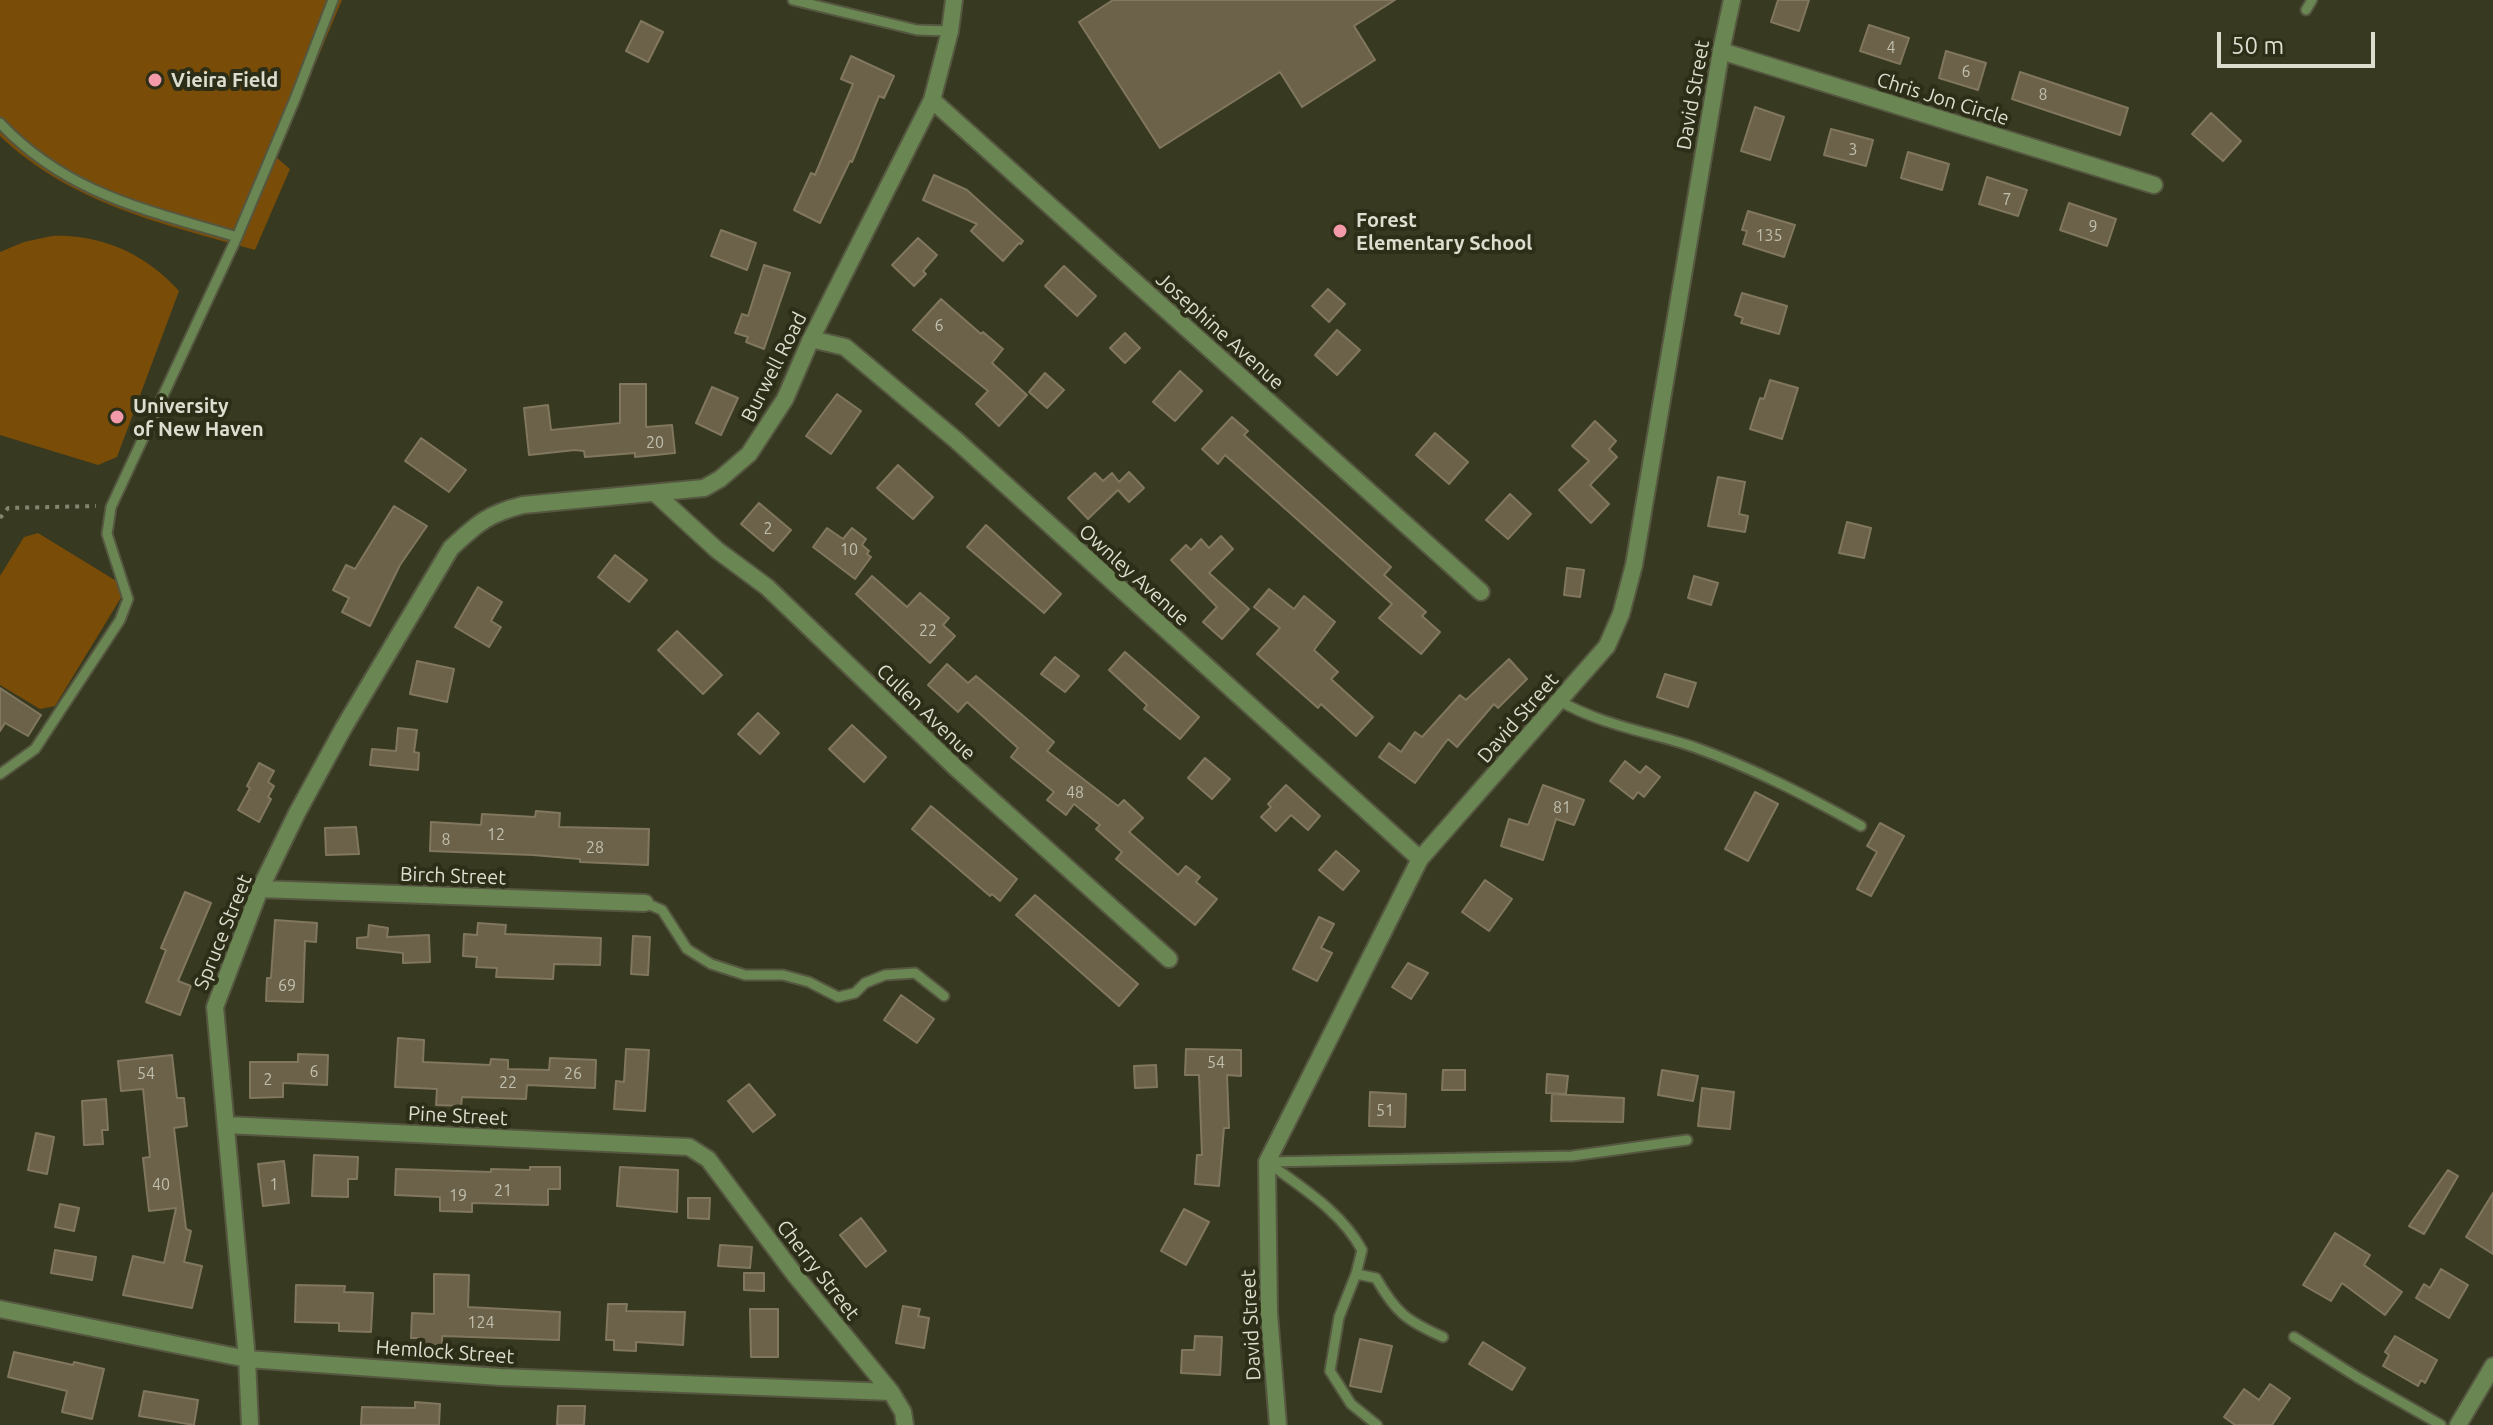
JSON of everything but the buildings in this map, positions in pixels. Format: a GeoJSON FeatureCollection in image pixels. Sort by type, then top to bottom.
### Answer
{"type":"FeatureCollection","features":[{"type":"Feature","properties":{"kind":"street","name":"Burwell Road"},"geometry":{"type":"LineString","coordinates":[[451,548],[494,512],[523,505],[704,488],[738,465],[778,412],[811,339],[932,100],[950,31],[954,0]]}},
{"type":"Feature","properties":{"kind":"street","name":"David Street"},"geometry":{"type":"LineString","coordinates":[[1278,1425],[1269,1313],[1267,1162],[1420,859],[1607,646],[1621,614],[1634,565],[1732,0]]}},
{"type":"Feature","properties":{"kind":"street","name":"Chris Jon Circle"},"geometry":{"type":"LineString","coordinates":[[1721,51],[2154,185]]}},
{"type":"Feature","properties":{"kind":"street","name":"Josephine Avenue"},"geometry":{"type":"LineString","coordinates":[[932,100],[1481,592]]}},
{"type":"Feature","properties":{"kind":"street","name":"Ownley Avenue"},"geometry":{"type":"LineString","coordinates":[[811,339],[845,347],[956,440],[1420,859]]}},
{"type":"Feature","properties":{"kind":"street","name":"Cullen Avenue"},"geometry":{"type":"LineString","coordinates":[[656,494],[717,550],[767,587],[955,767],[1169,959]]}},
{"type":"Feature","properties":{"kind":"street","name":"Spruce Street"},"geometry":{"type":"LineString","coordinates":[[250,1425],[247,1359],[215,1007],[260,889],[297,813],[344,727],[451,548]]}},
{"type":"Feature","properties":{"kind":"street","name":"Birch Street"},"geometry":{"type":"LineString","coordinates":[[260,889],[645,903]]}},
{"type":"Feature","properties":{"kind":"street","name":"Pine Street"},"geometry":{"type":"LineString","coordinates":[[226,1125],[689,1147]]}},
{"type":"Feature","properties":{"kind":"street","name":"Cherry Street"},"geometry":{"type":"LineString","coordinates":[[689,1147],[708,1159],[795,1275],[891,1392],[903,1412],[905,1425]]}},
{"type":"Feature","properties":{"kind":"street","name":"Hemlock Street"},"geometry":{"type":"LineString","coordinates":[[0,1309],[247,1359],[500,1377],[891,1392]]}},
{"type":"Feature","properties":{"kind":"street"},"geometry":{"type":"LineString","coordinates":[[2458,1425],[2493,1366]]}},
{"type":"Feature","properties":{"kind":"lane"},"geometry":{"type":"LineString","coordinates":[[0,774],[35,749],[120,620],[128,599],[107,534],[111,507],[237,237],[333,0]]}},
{"type":"Feature","properties":{"kind":"lane"},"geometry":{"type":"LineString","coordinates":[[793,0],[917,30],[950,31]]}},
{"type":"Feature","properties":{"kind":"lane"},"geometry":{"type":"LineString","coordinates":[[2306,10],[2312,0]]}},
{"type":"Feature","properties":{"kind":"lane"},"geometry":{"type":"LineString","coordinates":[[0,123],[25,149],[101,194],[237,237]]}},
{"type":"Feature","properties":{"kind":"lane"},"geometry":{"type":"LineString","coordinates":[[1560,701],[1582,713],[1716,755],[1794,788],[1861,826]]}},
{"type":"Feature","properties":{"kind":"lane"},"geometry":{"type":"LineString","coordinates":[[645,903],[662,910],[687,949],[711,964],[745,975],[783,975],[809,982],[838,997],[855,993],[865,983],[885,975],[915,973],[944,996]]}},
{"type":"Feature","properties":{"kind":"lane"},"geometry":{"type":"LineString","coordinates":[[1267,1162],[1572,1156],[1687,1140]]}},
{"type":"Feature","properties":{"kind":"lane"},"geometry":{"type":"LineString","coordinates":[[1267,1162],[1322,1203],[1351,1230],[1362,1250],[1339,1317],[1330,1371],[1351,1404],[1377,1425]]}},
{"type":"Feature","properties":{"kind":"lane"},"geometry":{"type":"LineString","coordinates":[[1356,1274],[1376,1278],[1389,1300],[1410,1322],[1443,1337]]}},
{"type":"Feature","properties":{"kind":"lane"},"geometry":{"type":"LineString","coordinates":[[2294,1337],[2441,1425]]}},
{"type":"Feature","properties":{"kind":"path"},"geometry":{"type":"LineString","coordinates":[[0,503],[8,508],[85,504],[111,507]]}},
{"type":"Feature","properties":{"kind":"path"},"geometry":{"type":"LineString","coordinates":[[0,518],[8,508]]}},
{"type":"Feature","properties":{"kind":"shaded area","name":"Vieira Field"},"geometry":{"type":"Polygon","coordinates":[[[0,0],[342,0],[276,157],[290,169],[255,250],[153,220],[88,195],[57,179],[0,136],[0,0]]]}},
{"type":"Feature","properties":{"kind":"shaded area"},"geometry":{"type":"Polygon","coordinates":[[[52,236],[88,239],[122,249],[152,267],[179,291],[117,457],[98,465],[0,435],[0,252],[24,242],[52,236]]]}},
{"type":"Feature","properties":{"kind":"shaded area"},"geometry":{"type":"Polygon","coordinates":[[[38,533],[118,582],[122,596],[55,706],[40,709],[0,685],[0,576],[24,537],[38,533]]]}},
{"type":"Feature","properties":{"kind":"place","name":"Vieira Field"},"geometry":{"type":"Point","coordinates":[155,80]}},
{"type":"Feature","properties":{"kind":"place","name":"Forest Elementary School"},"geometry":{"type":"Point","coordinates":[1340,231]}},
{"type":"Feature","properties":{"kind":"place","name":"University of New Haven"},"geometry":{"type":"Point","coordinates":[117,417]}}]}
